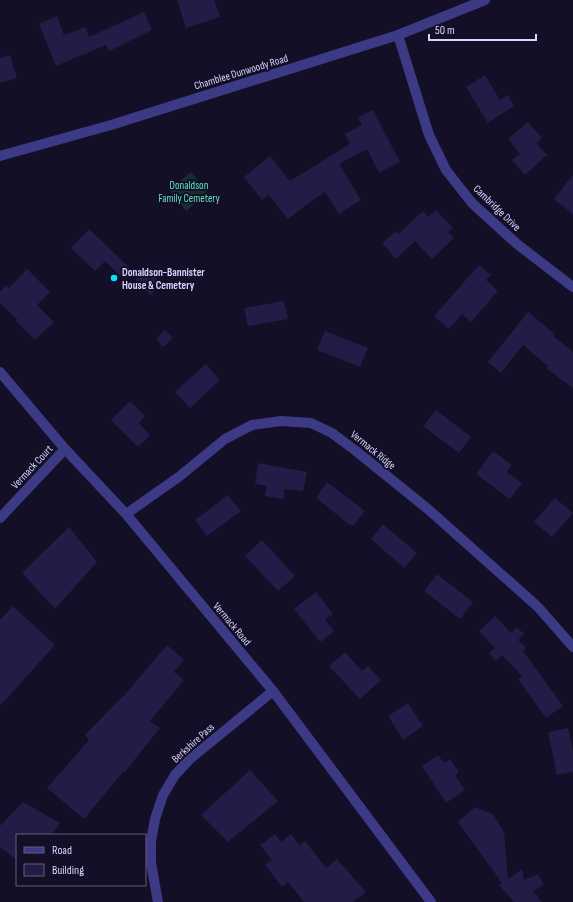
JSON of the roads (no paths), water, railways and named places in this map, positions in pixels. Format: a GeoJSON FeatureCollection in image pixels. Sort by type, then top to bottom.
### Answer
{"type":"FeatureCollection","features":[{"type":"Feature","properties":{"kind":"street","name":"Chamblee Dunwoody Road"},"geometry":{"type":"LineString","coordinates":[[0,156],[111,125],[398,35],[485,0]]}},
{"type":"Feature","properties":{"kind":"street","name":"Cambridge Drive"},"geometry":{"type":"LineString","coordinates":[[398,35],[429,135],[446,170],[472,203],[517,244],[573,287]]}},
{"type":"Feature","properties":{"kind":"street","name":"Vermack Road"},"geometry":{"type":"LineString","coordinates":[[0,372],[65,450],[126,514],[273,691],[432,902]]}},
{"type":"Feature","properties":{"kind":"street","name":"Vermack Ridge"},"geometry":{"type":"LineString","coordinates":[[126,514],[180,476],[225,439],[252,425],[282,421],[311,423],[332,433],[429,510],[538,606],[573,646]]}},
{"type":"Feature","properties":{"kind":"street","name":"Vermack Court"},"geometry":{"type":"LineString","coordinates":[[0,518],[65,450]]}},
{"type":"Feature","properties":{"kind":"street","name":"Berkshire Pass"},"geometry":{"type":"LineString","coordinates":[[158,902],[151,863],[151,841],[155,819],[164,795],[175,776],[190,759],[273,691]]}},
{"type":"Feature","properties":{"kind":"place","name":"Donaldson-Bannister House & Cemetery"},"geometry":{"type":"Point","coordinates":[114,278]}},
{"type":"Feature","properties":{"kind":"park label","name":"Donaldson Family Cemetery"},"geometry":{"type":"Point","coordinates":[189,191]}}]}
